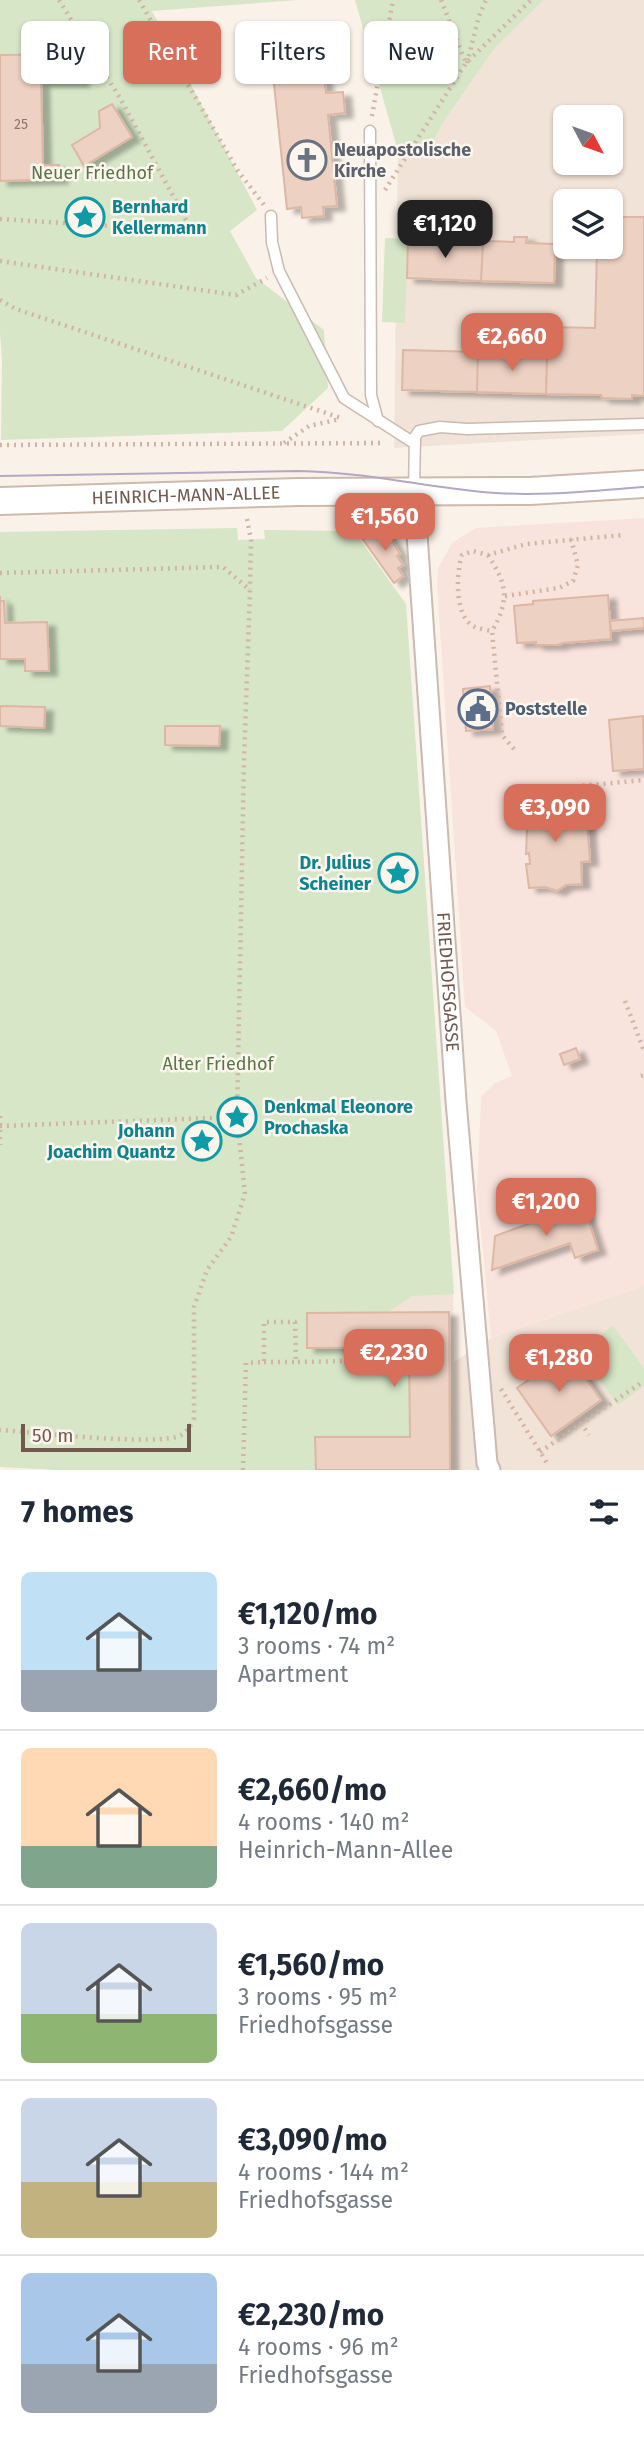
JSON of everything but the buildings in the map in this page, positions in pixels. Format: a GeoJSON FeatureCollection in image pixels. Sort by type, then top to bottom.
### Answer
{"type":"FeatureCollection","features":[{"type":"Feature","properties":{"kind":"main road","name":"HEINRICH-MANN-ALLEE"},"geometry":{"type":"LineString","coordinates":[[0,501],[312,492],[541,490],[644,484]]}},
{"type":"Feature","properties":{"kind":"street","name":"FRIEDHOFSGASSE"},"geometry":{"type":"LineString","coordinates":[[414,491],[456,1101],[486,1450],[490,1470]]}},
{"type":"Feature","properties":{"kind":"lane"},"geometry":{"type":"LineString","coordinates":[[370,131],[371,395],[378,421]]}},
{"type":"Feature","properties":{"kind":"lane"},"geometry":{"type":"LineString","coordinates":[[271,216],[272,242],[279,271],[344,398],[414,443]]}},
{"type":"Feature","properties":{"kind":"lane"},"geometry":{"type":"LineString","coordinates":[[414,491],[414,443],[419,431],[429,427],[467,429],[644,424]]}},
{"type":"Feature","properties":{"kind":"path"},"geometry":{"type":"LineString","coordinates":[[0,219],[192,231],[120,98],[59,0]]}},
{"type":"Feature","properties":{"kind":"path"},"geometry":{"type":"LineString","coordinates":[[139,0],[238,171],[271,216]]}},
{"type":"Feature","properties":{"kind":"path"},"geometry":{"type":"LineString","coordinates":[[370,131],[392,0]]}},
{"type":"Feature","properties":{"kind":"path"},"geometry":{"type":"LineString","coordinates":[[441,0],[466,63]]}},
{"type":"Feature","properties":{"kind":"path"},"geometry":{"type":"LineString","coordinates":[[466,63],[486,0]]}},
{"type":"Feature","properties":{"kind":"path"},"geometry":{"type":"LineString","coordinates":[[369,217],[466,63],[531,0]]}},
{"type":"Feature","properties":{"kind":"path"},"geometry":{"type":"LineString","coordinates":[[0,261],[236,295],[279,271]]}},
{"type":"Feature","properties":{"kind":"path"},"geometry":{"type":"LineString","coordinates":[[0,300],[16,309],[341,418],[378,421]]}},
{"type":"Feature","properties":{"kind":"path"},"geometry":{"type":"LineString","coordinates":[[283,443],[309,426],[341,418]]}},
{"type":"Feature","properties":{"kind":"path"},"geometry":{"type":"LineString","coordinates":[[0,445],[375,443]]}},
{"type":"Feature","properties":{"kind":"path"},"geometry":{"type":"LineString","coordinates":[[0,1430],[135,1439],[172,1438],[189,1428],[194,1418],[194,1307],[207,1270],[231,1237],[245,1195],[237,1116],[251,540],[247,519]]}},
{"type":"Feature","properties":{"kind":"path"},"geometry":{"type":"LineString","coordinates":[[492,631],[474,627],[464,618],[460,606],[457,570],[462,555],[473,551],[488,555],[526,544],[623,535]]}},
{"type":"Feature","properties":{"kind":"path"},"geometry":{"type":"LineString","coordinates":[[505,596],[559,588],[573,581],[578,565],[571,539]]}},
{"type":"Feature","properties":{"kind":"path"},"geometry":{"type":"LineString","coordinates":[[488,555],[503,580],[505,596],[499,619],[492,631],[502,735],[514,749]]}},
{"type":"Feature","properties":{"kind":"path"},"geometry":{"type":"LineString","coordinates":[[0,573],[223,567],[250,590]]}},
{"type":"Feature","properties":{"kind":"path"},"geometry":{"type":"LineString","coordinates":[[506,793],[644,780]]}},
{"type":"Feature","properties":{"kind":"path"},"geometry":{"type":"LineString","coordinates":[[625,1001],[644,1051]]}},
{"type":"Feature","properties":{"kind":"path"},"geometry":{"type":"LineString","coordinates":[[0,1116],[0,1145]]}},
{"type":"Feature","properties":{"kind":"path"},"geometry":{"type":"LineString","coordinates":[[1,1126],[237,1116]]}},
{"type":"Feature","properties":{"kind":"path"},"geometry":{"type":"LineString","coordinates":[[264,1362],[264,1322],[295,1322],[296,1362]]}},
{"type":"Feature","properties":{"kind":"path"},"geometry":{"type":"LineString","coordinates":[[243,1470],[246,1363],[353,1361],[353,1347]]}},
{"type":"Feature","properties":{"kind":"path"},"geometry":{"type":"LineString","coordinates":[[540,1452],[644,1381]]}},
{"type":"Feature","properties":{"kind":"path"},"geometry":{"type":"LineString","coordinates":[[498,1384],[547,1463]]}},
{"type":"Feature","properties":{"kind":"path"},"geometry":{"type":"LineString","coordinates":[[577,1417],[589,1435]]}},
{"type":"Feature","properties":{"kind":"shaded area"},"geometry":{"type":"Polygon","coordinates":[[[544,0],[644,0],[644,434],[394,448],[398,151],[428,155],[442,124],[494,49],[544,0]]]}},
{"type":"Feature","properties":{"kind":"shaded area"},"geometry":{"type":"Polygon","coordinates":[[[644,518],[644,1286],[491,1338],[477,1190],[481,1097],[495,1083],[512,1076],[496,1031],[465,1007],[438,568],[452,543],[476,528],[644,518]]]}},
{"type":"Feature","properties":{"kind":"shaded area"},"geometry":{"type":"Polygon","coordinates":[[[453,1281],[454,1362],[491,1338],[644,1286],[644,1470],[229,1470],[233,1287],[453,1281]]]}},
{"type":"Feature","properties":{"kind":"green space","name":"Neuer Friedhof"},"geometry":{"type":"Polygon","coordinates":[[[0,0],[298,0],[152,11],[157,21],[123,21],[123,84],[191,84],[257,210],[230,231],[256,278],[324,330],[328,388],[282,431],[1,440],[0,0]]]}},
{"type":"Feature","properties":{"kind":"green space"},"geometry":{"type":"Polygon","coordinates":[[[355,0],[544,0],[494,49],[442,124],[428,155],[398,151],[379,84],[458,84],[458,21],[364,21],[364,32],[355,0]]]}},
{"type":"Feature","properties":{"kind":"green space"},"geometry":{"type":"Polygon","coordinates":[[[385,238],[408,239],[405,323],[382,322],[385,238]]]}},
{"type":"Feature","properties":{"kind":"green space","name":"Alter Friedhof"},"geometry":{"type":"Polygon","coordinates":[[[237,528],[238,540],[265,539],[264,530],[354,531],[406,604],[454,1294],[412,1296],[388,1312],[307,1314],[307,1348],[409,1347],[410,1437],[316,1437],[316,1470],[56,1470],[0,1467],[0,532],[237,528]]]}},
{"type":"Feature","properties":{"kind":"green space"},"geometry":{"type":"Polygon","coordinates":[[[613,1326],[644,1368],[644,1386],[618,1405],[578,1351],[613,1326]]]}},
{"type":"Feature","properties":{"kind":"tram line"},"geometry":{"type":"LineString","coordinates":[[0,476],[299,471],[523,494],[644,487]]}},
{"type":"Feature","properties":{"kind":"place","name":"Neuapostolische Kirche"},"geometry":{"type":"Point","coordinates":[307,160]}},
{"type":"Feature","properties":{"kind":"place","name":"Bernhard Kellermann"},"geometry":{"type":"Point","coordinates":[85,217]}},
{"type":"Feature","properties":{"kind":"place","name":"Poststelle"},"geometry":{"type":"Point","coordinates":[478,709]}},
{"type":"Feature","properties":{"kind":"place","name":"Dr. Julius Scheiner"},"geometry":{"type":"Point","coordinates":[398,873]}},
{"type":"Feature","properties":{"kind":"place","name":"Denkmal Eleonore Prochaska"},"geometry":{"type":"Point","coordinates":[237,1117]}},
{"type":"Feature","properties":{"kind":"place","name":"Johann Joachim Quantz"},"geometry":{"type":"Point","coordinates":[202,1141]}}]}
